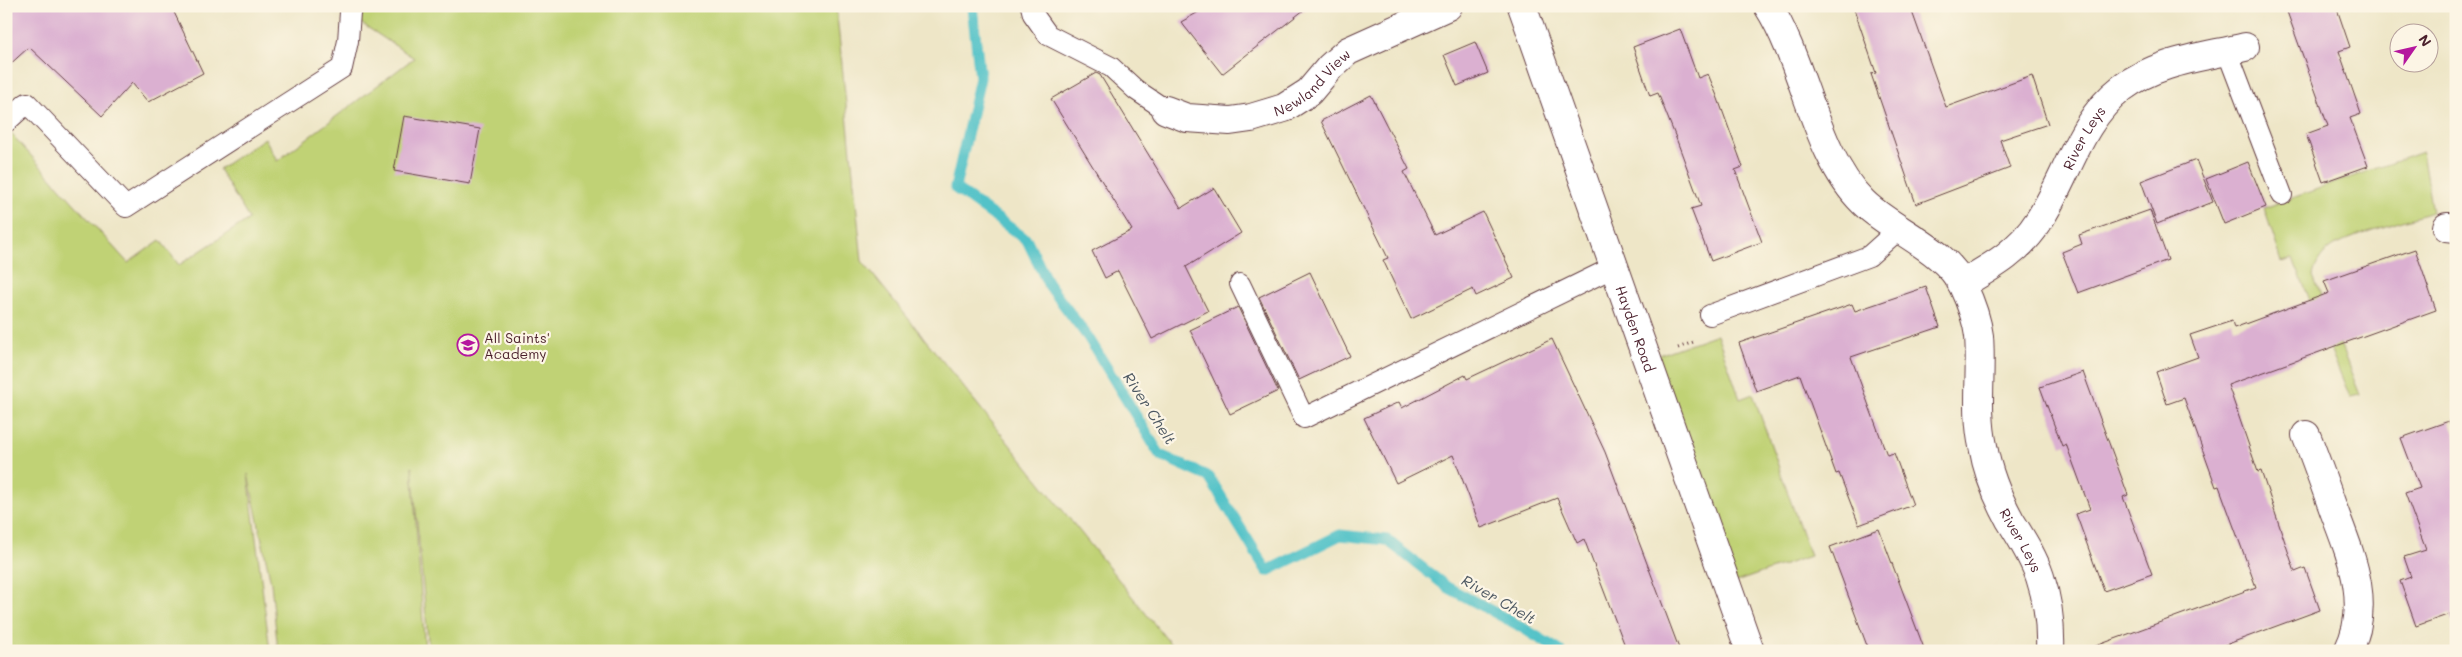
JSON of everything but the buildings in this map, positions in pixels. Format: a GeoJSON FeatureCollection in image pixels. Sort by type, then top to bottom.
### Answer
{"type":"FeatureCollection","features":[{"type":"Feature","properties":{"kind":"street","name":"Newland View"},"geometry":{"type":"LineString","coordinates":[[1166,110],[1187,118],[1230,121],[1251,118],[1284,108],[1310,92],[1330,67],[1348,51],[1448,6]]}},
{"type":"Feature","properties":{"kind":"street","name":"Hayden Road"},"geometry":{"type":"LineString","coordinates":[[1522,6],[1750,651]]}},
{"type":"Feature","properties":{"kind":"street","name":"River Leys"},"geometry":{"type":"LineString","coordinates":[[1768,6],[1782,29],[1828,148],[1843,178],[1862,201],[1898,230],[1934,254],[1946,264],[1962,284],[1979,336],[1978,406],[1983,447],[1994,484],[2040,575],[2048,602],[2051,633],[2050,651]]}},
{"type":"Feature","properties":{"kind":"street","name":"River Leys"},"geometry":{"type":"LineString","coordinates":[[1962,284],[2017,249],[2038,222],[2086,127],[2103,105],[2123,87],[2144,74],[2179,61],[2236,49]]}},
{"type":"Feature","properties":{"kind":"street"},"geometry":{"type":"LineString","coordinates":[[2306,435],[2356,572],[2359,596],[2358,620],[2348,651]]}},
{"type":"Feature","properties":{"kind":"lane"},"geometry":{"type":"LineString","coordinates":[[6,122],[27,103],[126,207],[342,68],[348,41],[350,12],[354,6]]}},
{"type":"Feature","properties":{"kind":"lane"},"geometry":{"type":"LineString","coordinates":[[1031,6],[1033,14],[1048,35],[1111,67],[1136,90],[1166,110]]}},
{"type":"Feature","properties":{"kind":"lane"},"geometry":{"type":"LineString","coordinates":[[2236,49],[2282,195]]}},
{"type":"Feature","properties":{"kind":"lane"},"geometry":{"type":"LineString","coordinates":[[1710,315],[1869,256],[1898,230]]}},
{"type":"Feature","properties":{"kind":"lane"},"geometry":{"type":"LineString","coordinates":[[1240,284],[1304,418],[1614,267]]}},
{"type":"Feature","properties":{"kind":"path"},"geometry":{"type":"LineString","coordinates":[[1647,359],[1717,334],[1710,315]]}},
{"type":"Feature","properties":{"kind":"green space","name":"All Saints' Academy"},"geometry":{"type":"Polygon","coordinates":[[[335,6],[836,6],[862,261],[1176,651],[429,651],[412,467],[425,651],[278,651],[271,583],[248,474],[270,651],[6,651],[6,128],[128,263],[160,240],[179,265],[249,219],[219,169],[265,138],[277,161],[414,58],[335,6]]]}},
{"type":"Feature","properties":{"kind":"green space"},"geometry":{"type":"Polygon","coordinates":[[[2422,152],[2432,212],[2348,239],[2329,250],[2318,262],[2314,272],[2313,276],[2360,395],[2350,397],[2293,259],[2282,262],[2264,208],[2422,152]]]}},
{"type":"Feature","properties":{"kind":"green space"},"geometry":{"type":"Polygon","coordinates":[[[1717,334],[1740,399],[1753,394],[1810,556],[1727,585],[1647,359],[1717,334]]]}},
{"type":"Feature","properties":{"kind":"waterway","name":"River Chelt"},"geometry":{"type":"LineString","coordinates":[[972,6],[980,78],[955,188],[1027,240],[1048,284],[1088,337],[1160,455],[1209,477],[1267,571],[1340,535],[1387,540],[1447,587],[1518,625],[1560,651]]}},
{"type":"Feature","properties":{"kind":"place","name":"All Saints' Academy"},"geometry":{"type":"Point","coordinates":[468,345]}}]}
